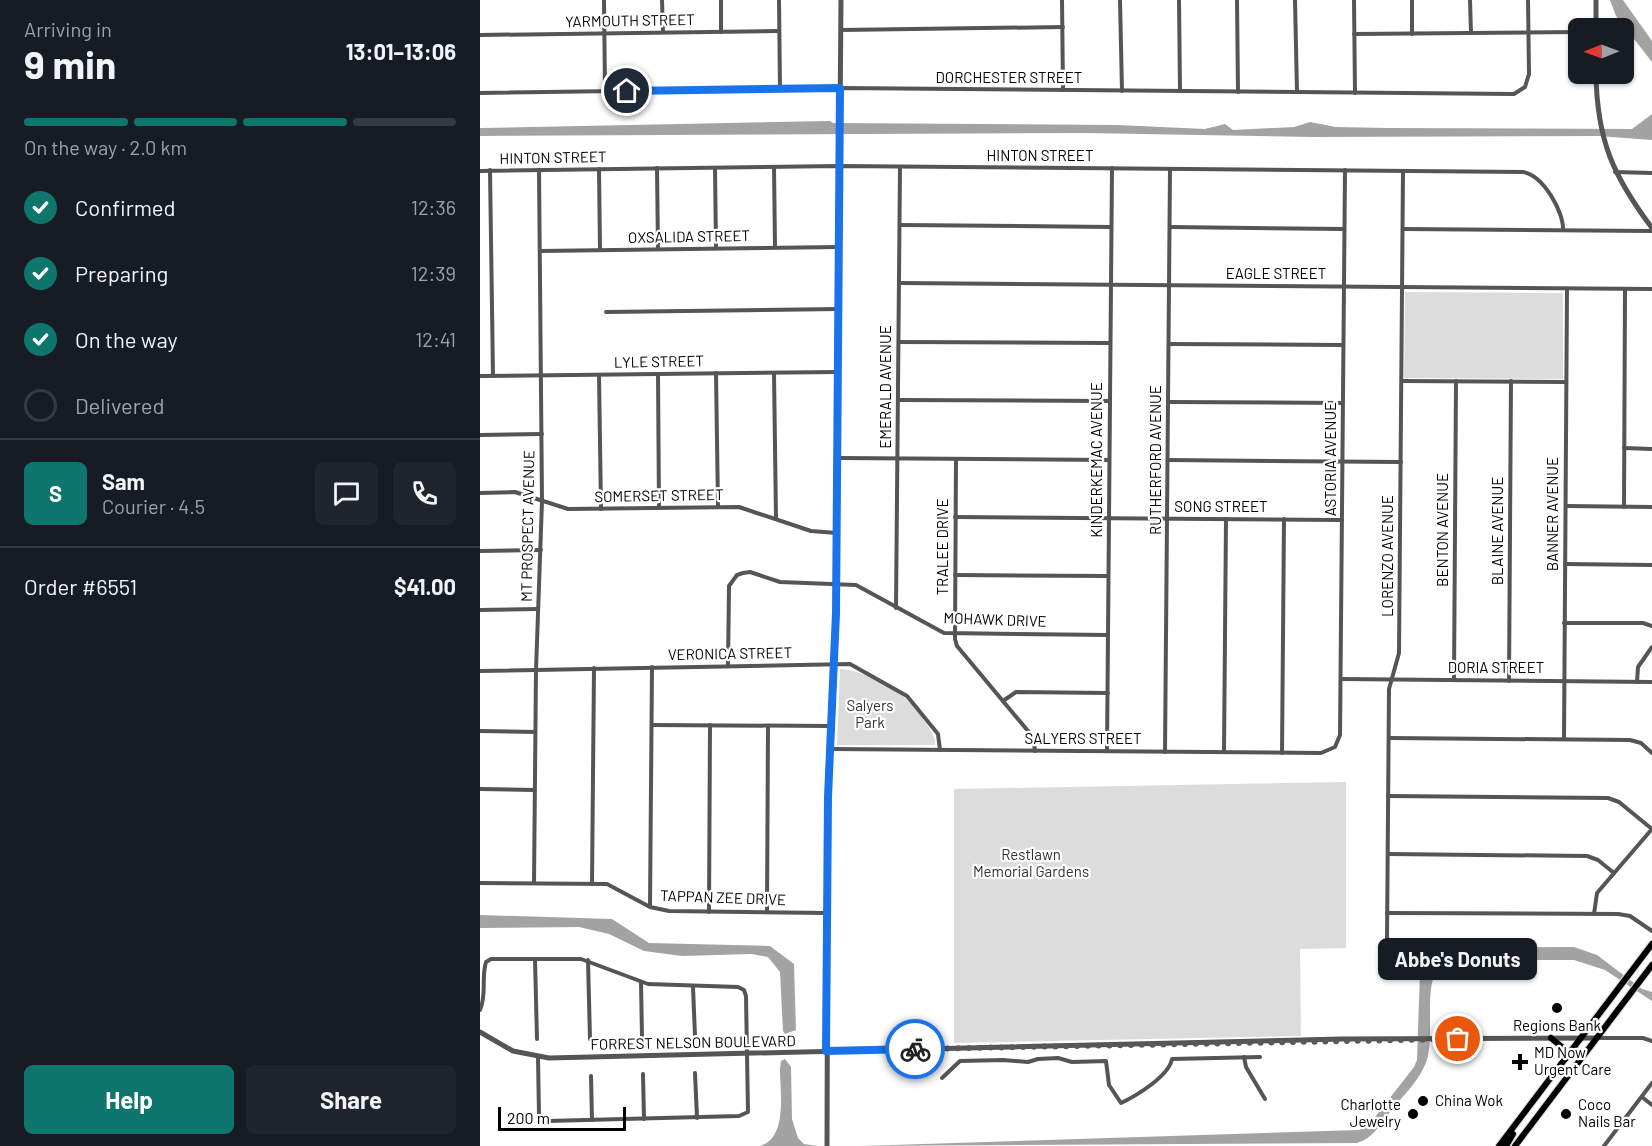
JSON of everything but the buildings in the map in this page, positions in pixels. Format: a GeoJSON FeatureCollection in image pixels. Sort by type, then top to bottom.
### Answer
{"type":"FeatureCollection","features":[{"type":"Feature","properties":{"kind":"main road"},"geometry":{"type":"LineString","coordinates":[[1499,1146],[1652,944]]}},
{"type":"Feature","properties":{"kind":"main road"},"geometry":{"type":"LineString","coordinates":[[1515,1146],[1652,965]]}},
{"type":"Feature","properties":{"kind":"main road"},"geometry":{"type":"LineString","coordinates":[[1551,1038],[1562,1047],[1565,1059]]}},
{"type":"Feature","properties":{"kind":"main road"},"geometry":{"type":"LineString","coordinates":[[1506,1146],[1525,1112]]}},
{"type":"Feature","properties":{"kind":"street"},"geometry":{"type":"LineString","coordinates":[[604,0],[605,91]]}},
{"type":"Feature","properties":{"kind":"street"},"geometry":{"type":"LineString","coordinates":[[663,0],[663,32]]}},
{"type":"Feature","properties":{"kind":"street"},"geometry":{"type":"LineString","coordinates":[[721,0],[721,32]]}},
{"type":"Feature","properties":{"kind":"street"},"geometry":{"type":"LineString","coordinates":[[779,0],[780,89]]}},
{"type":"Feature","properties":{"kind":"street"},"geometry":{"type":"LineString","coordinates":[[827,1146],[827,913],[837,532],[841,0]]}},
{"type":"Feature","properties":{"kind":"street"},"geometry":{"type":"LineString","coordinates":[[1062,0],[1063,90]]}},
{"type":"Feature","properties":{"kind":"street"},"geometry":{"type":"LineString","coordinates":[[1120,0],[1122,91]]}},
{"type":"Feature","properties":{"kind":"street"},"geometry":{"type":"LineString","coordinates":[[1179,0],[1180,91]]}},
{"type":"Feature","properties":{"kind":"street"},"geometry":{"type":"LineString","coordinates":[[1237,0],[1238,92]]}},
{"type":"Feature","properties":{"kind":"street"},"geometry":{"type":"LineString","coordinates":[[1295,0],[1296,92]]}},
{"type":"Feature","properties":{"kind":"street"},"geometry":{"type":"LineString","coordinates":[[1354,0],[1355,93]]}},
{"type":"Feature","properties":{"kind":"street"},"geometry":{"type":"LineString","coordinates":[[1412,0],[1412,34]]}},
{"type":"Feature","properties":{"kind":"street"},"geometry":{"type":"LineString","coordinates":[[1470,0],[1471,33]]}},
{"type":"Feature","properties":{"kind":"street"},"geometry":{"type":"LineString","coordinates":[[1528,0],[1529,32]]}},
{"type":"Feature","properties":{"kind":"street"},"geometry":{"type":"LineString","coordinates":[[1596,0],[1596,18]]}},
{"type":"Feature","properties":{"kind":"street"},"geometry":{"type":"LineString","coordinates":[[841,30],[1063,27]]}},
{"type":"Feature","properties":{"kind":"street","name":"YARMOUTH STREET"},"geometry":{"type":"LineString","coordinates":[[480,35],[779,31]]}},
{"type":"Feature","properties":{"kind":"street","name":"DORCHESTER STREET"},"geometry":{"type":"LineString","coordinates":[[480,93],[840,88],[1514,94],[1525,87],[1529,76],[1529,32]]}},
{"type":"Feature","properties":{"kind":"street"},"geometry":{"type":"LineString","coordinates":[[1354,34],[1568,32]]}},
{"type":"Feature","properties":{"kind":"street"},"geometry":{"type":"LineString","coordinates":[[1597,84],[1599,124],[1603,141],[1615,172],[1627,194],[1652,230]]}},
{"type":"Feature","properties":{"kind":"street","name":"HINTON STREET"},"geometry":{"type":"LineString","coordinates":[[480,171],[840,166],[1528,172],[1534,175],[1560,209],[1563,230]]}},
{"type":"Feature","properties":{"kind":"street"},"geometry":{"type":"LineString","coordinates":[[774,167],[775,248]]}},
{"type":"Feature","properties":{"kind":"street","name":"EMERALD AVENUE"},"geometry":{"type":"LineString","coordinates":[[897,608],[900,167]]}},
{"type":"Feature","properties":{"kind":"street"},"geometry":{"type":"LineString","coordinates":[[657,168],[658,249]]}},
{"type":"Feature","properties":{"kind":"street"},"geometry":{"type":"LineString","coordinates":[[715,168],[716,248]]}},
{"type":"Feature","properties":{"kind":"street","name":"KINDERKEMAC AVENUE"},"geometry":{"type":"LineString","coordinates":[[1107,751],[1112,168]]}},
{"type":"Feature","properties":{"kind":"street"},"geometry":{"type":"LineString","coordinates":[[599,169],[600,250]]}},
{"type":"Feature","properties":{"kind":"street","name":"RUTHERFORD AVENUE"},"geometry":{"type":"LineString","coordinates":[[1165,752],[1170,169]]}},
{"type":"Feature","properties":{"kind":"street","name":"MT PROSPECT AVENUE"},"geometry":{"type":"LineString","coordinates":[[534,883],[536,669],[542,501],[539,170]]}},
{"type":"Feature","properties":{"kind":"street","name":"ASTORIA AVENUE"},"geometry":{"type":"LineString","coordinates":[[1335,747],[1340,735],[1341,679],[1345,170]]}},
{"type":"Feature","properties":{"kind":"street"},"geometry":{"type":"LineString","coordinates":[[490,171],[493,376]]}},
{"type":"Feature","properties":{"kind":"street","name":"LORENZO AVENUE"},"geometry":{"type":"LineString","coordinates":[[1387,939],[1389,689],[1399,653],[1403,171]]}},
{"type":"Feature","properties":{"kind":"street"},"geometry":{"type":"LineString","coordinates":[[1615,172],[1652,173]]}},
{"type":"Feature","properties":{"kind":"street"},"geometry":{"type":"LineString","coordinates":[[900,225],[1111,227]]}},
{"type":"Feature","properties":{"kind":"street"},"geometry":{"type":"LineString","coordinates":[[1170,227],[1344,229]]}},
{"type":"Feature","properties":{"kind":"street"},"geometry":{"type":"LineString","coordinates":[[1403,229],[1652,230]]}},
{"type":"Feature","properties":{"kind":"street","name":"OXSALIDA STREET"},"geometry":{"type":"LineString","coordinates":[[540,250],[839,247]]}},
{"type":"Feature","properties":{"kind":"street","name":"EAGLE STREET"},"geometry":{"type":"LineString","coordinates":[[899,283],[1652,289]]}},
{"type":"Feature","properties":{"kind":"street","name":"BANNER AVENUE"},"geometry":{"type":"LineString","coordinates":[[1564,739],[1567,289]]}},
{"type":"Feature","properties":{"kind":"street"},"geometry":{"type":"LineString","coordinates":[[1624,507],[1625,289]]}},
{"type":"Feature","properties":{"kind":"street"},"geometry":{"type":"LineString","coordinates":[[606,312],[839,309]]}},
{"type":"Feature","properties":{"kind":"street"},"geometry":{"type":"LineString","coordinates":[[899,342],[1110,343]]}},
{"type":"Feature","properties":{"kind":"street"},"geometry":{"type":"LineString","coordinates":[[1169,344],[1343,345]]}},
{"type":"Feature","properties":{"kind":"street","name":"LYLE STREET"},"geometry":{"type":"LineString","coordinates":[[480,376],[838,372]]}},
{"type":"Feature","properties":{"kind":"street"},"geometry":{"type":"LineString","coordinates":[[716,373],[718,507]]}},
{"type":"Feature","properties":{"kind":"street"},"geometry":{"type":"LineString","coordinates":[[774,373],[776,519]]}},
{"type":"Feature","properties":{"kind":"street"},"geometry":{"type":"LineString","coordinates":[[658,374],[660,508]]}},
{"type":"Feature","properties":{"kind":"street"},"geometry":{"type":"LineString","coordinates":[[600,375],[601,509]]}},
{"type":"Feature","properties":{"kind":"street"},"geometry":{"type":"LineString","coordinates":[[1401,381],[1566,382]]}},
{"type":"Feature","properties":{"kind":"street","name":"BENTON AVENUE"},"geometry":{"type":"LineString","coordinates":[[1454,680],[1456,381]]}},
{"type":"Feature","properties":{"kind":"street","name":"BLAINE AVENUE"},"geometry":{"type":"LineString","coordinates":[[1509,681],[1511,381]]}},
{"type":"Feature","properties":{"kind":"street"},"geometry":{"type":"LineString","coordinates":[[898,400],[1110,401]]}},
{"type":"Feature","properties":{"kind":"street"},"geometry":{"type":"LineString","coordinates":[[1168,402],[1343,403]]}},
{"type":"Feature","properties":{"kind":"street"},"geometry":{"type":"LineString","coordinates":[[480,435],[542,434]]}},
{"type":"Feature","properties":{"kind":"street"},"geometry":{"type":"LineString","coordinates":[[1624,448],[1652,448]]}},
{"type":"Feature","properties":{"kind":"street"},"geometry":{"type":"LineString","coordinates":[[837,458],[1109,460]]}},
{"type":"Feature","properties":{"kind":"street","name":"TRALEE DRIVE"},"geometry":{"type":"LineString","coordinates":[[956,459],[955,633],[957,646],[1033,737],[1035,751]]}},
{"type":"Feature","properties":{"kind":"street"},"geometry":{"type":"LineString","coordinates":[[1168,460],[1401,462]]}},
{"type":"Feature","properties":{"kind":"street","name":"SOMERSET STREET"},"geometry":{"type":"LineString","coordinates":[[480,493],[514,492],[568,509],[745,508],[812,531],[837,532]]}},
{"type":"Feature","properties":{"kind":"street"},"geometry":{"type":"LineString","coordinates":[[1565,506],[1652,507]]}},
{"type":"Feature","properties":{"kind":"street","name":"SONG STREET"},"geometry":{"type":"LineString","coordinates":[[956,517],[1342,520]]}},
{"type":"Feature","properties":{"kind":"street"},"geometry":{"type":"LineString","coordinates":[[1224,752],[1226,519]]}},
{"type":"Feature","properties":{"kind":"street"},"geometry":{"type":"LineString","coordinates":[[1282,753],[1284,519]]}},
{"type":"Feature","properties":{"kind":"street"},"geometry":{"type":"LineString","coordinates":[[480,551],[541,550]]}},
{"type":"Feature","properties":{"kind":"street"},"geometry":{"type":"LineString","coordinates":[[1565,564],[1652,565]]}},
{"type":"Feature","properties":{"kind":"street","name":"MOHAWK DRIVE"},"geometry":{"type":"LineString","coordinates":[[728,666],[728,591],[737,575],[750,572],[780,582],[856,585],[933,629],[955,633],[1108,635]]}},
{"type":"Feature","properties":{"kind":"street"},"geometry":{"type":"LineString","coordinates":[[955,575],[1108,576]]}},
{"type":"Feature","properties":{"kind":"street"},"geometry":{"type":"LineString","coordinates":[[480,609],[538,609]]}},
{"type":"Feature","properties":{"kind":"street"},"geometry":{"type":"LineString","coordinates":[[1564,623],[1644,623],[1652,626]]}},
{"type":"Feature","properties":{"kind":"street"},"geometry":{"type":"LineString","coordinates":[[1637,681],[1638,666],[1652,647]]}},
{"type":"Feature","properties":{"kind":"street","name":"VERONICA STREET"},"geometry":{"type":"LineString","coordinates":[[480,671],[834,664],[856,666],[908,696],[938,734],[940,750]]}},
{"type":"Feature","properties":{"kind":"street"},"geometry":{"type":"LineString","coordinates":[[650,907],[652,667]]}},
{"type":"Feature","properties":{"kind":"street"},"geometry":{"type":"LineString","coordinates":[[592,884],[594,668]]}},
{"type":"Feature","properties":{"kind":"street","name":"DORIA STREET"},"geometry":{"type":"LineString","coordinates":[[1341,679],[1652,682]]}},
{"type":"Feature","properties":{"kind":"street"},"geometry":{"type":"LineString","coordinates":[[1003,701],[1016,692],[1108,693]]}},
{"type":"Feature","properties":{"kind":"street"},"geometry":{"type":"LineString","coordinates":[[652,725],[831,726]]}},
{"type":"Feature","properties":{"kind":"street"},"geometry":{"type":"LineString","coordinates":[[709,912],[710,725]]}},
{"type":"Feature","properties":{"kind":"street"},"geometry":{"type":"LineString","coordinates":[[767,912],[768,726]]}},
{"type":"Feature","properties":{"kind":"street"},"geometry":{"type":"LineString","coordinates":[[480,731],[535,732]]}},
{"type":"Feature","properties":{"kind":"street"},"geometry":{"type":"LineString","coordinates":[[1389,738],[1635,741],[1652,753]]}},
{"type":"Feature","properties":{"kind":"street","name":"SALYERS STREET"},"geometry":{"type":"LineString","coordinates":[[830,749],[1321,753],[1335,747]]}},
{"type":"Feature","properties":{"kind":"street"},"geometry":{"type":"LineString","coordinates":[[480,789],[535,790]]}},
{"type":"Feature","properties":{"kind":"street"},"geometry":{"type":"LineString","coordinates":[[1388,796],[1608,798],[1620,802],[1652,829],[1597,893],[1594,914]]}},
{"type":"Feature","properties":{"kind":"street"},"geometry":{"type":"LineString","coordinates":[[1388,854],[1587,856],[1598,860],[1614,873]]}},
{"type":"Feature","properties":{"kind":"street","name":"TAPPAN ZEE DRIVE"},"geometry":{"type":"LineString","coordinates":[[480,883],[592,884],[617,887],[650,907],[669,911],[827,913]]}},
{"type":"Feature","properties":{"kind":"street"},"geometry":{"type":"LineString","coordinates":[[1387,913],[1630,916],[1652,932]]}},
{"type":"Feature","properties":{"kind":"street"},"geometry":{"type":"LineString","coordinates":[[480,1010],[484,998],[486,962],[491,959],[588,960],[641,982],[693,987],[738,987],[744,990],[748,1112],[739,1116],[697,1118],[543,1119],[539,1115],[538,1057]]}},
{"type":"Feature","properties":{"kind":"street"},"geometry":{"type":"LineString","coordinates":[[535,959],[537,1039]]}},
{"type":"Feature","properties":{"kind":"street"},"geometry":{"type":"LineString","coordinates":[[588,960],[590,1039]]}},
{"type":"Feature","properties":{"kind":"street"},"geometry":{"type":"LineString","coordinates":[[641,982],[642,1037]]}},
{"type":"Feature","properties":{"kind":"street"},"geometry":{"type":"LineString","coordinates":[[693,987],[695,1036]]}},
{"type":"Feature","properties":{"kind":"street","name":"FORREST NELSON BOULEVARD"},"geometry":{"type":"LineString","coordinates":[[480,1032],[513,1051],[538,1057],[1415,1039],[1596,1038]]}},
{"type":"Feature","properties":{"kind":"street"},"geometry":{"type":"LineString","coordinates":[[1596,1038],[1643,1038],[1652,1041]]}},
{"type":"Feature","properties":{"kind":"street"},"geometry":{"type":"LineString","coordinates":[[942,1078],[960,1061],[1003,1060],[1013,1063],[1058,1058],[1072,1062],[1106,1061],[1109,1085],[1121,1103],[1144,1092],[1171,1067],[1172,1059],[1260,1057]]}},
{"type":"Feature","properties":{"kind":"street"},"geometry":{"type":"LineString","coordinates":[[1244,1058],[1246,1067],[1265,1099]]}},
{"type":"Feature","properties":{"kind":"street"},"geometry":{"type":"LineString","coordinates":[[695,1073],[697,1118]]}},
{"type":"Feature","properties":{"kind":"street"},"geometry":{"type":"LineString","coordinates":[[643,1074],[644,1119]]}},
{"type":"Feature","properties":{"kind":"street"},"geometry":{"type":"LineString","coordinates":[[591,1076],[592,1120]]}},
{"type":"Feature","properties":{"kind":"street"},"geometry":{"type":"LineString","coordinates":[[1607,1145],[1652,1083]]}},
{"type":"Feature","properties":{"kind":"street"},"geometry":{"type":"LineString","coordinates":[[1641,1097],[1652,1105]]}},
{"type":"Feature","properties":{"kind":"green space"},"geometry":{"type":"Polygon","coordinates":[[[1405,292],[1563,293],[1563,379],[1404,378],[1405,292]]]}},
{"type":"Feature","properties":{"kind":"green space","name":"Salyers Park"},"geometry":{"type":"Polygon","coordinates":[[[840,669],[874,679],[905,698],[929,728],[935,745],[837,745],[840,669]]]}},
{"type":"Feature","properties":{"kind":"green space","name":"Restlawn Memorial Gardens"},"geometry":{"type":"Polygon","coordinates":[[[1346,782],[1346,948],[1300,949],[1301,1036],[954,1043],[954,789],[1346,782]]]}},
{"type":"Feature","properties":{"kind":"shaded area"},"geometry":{"type":"Polygon","coordinates":[[[1610,0],[1623,0],[1652,41],[1652,62],[1634,39],[1634,18],[1618,18],[1610,0]]]}},
{"type":"Feature","properties":{"kind":"shaded area"},"geometry":{"type":"Polygon","coordinates":[[[1652,114],[1652,140],[1599,136],[1312,137],[1085,133],[480,136],[480,128],[830,121],[833,123],[1117,125],[1205,129],[1225,124],[1233,130],[1294,127],[1310,122],[1336,127],[1632,129],[1652,114]]]}},
{"type":"Feature","properties":{"kind":"shaded area"},"geometry":{"type":"Polygon","coordinates":[[[480,915],[612,919],[649,943],[770,946],[794,964],[796,1030],[785,1034],[783,1031],[780,972],[768,957],[751,954],[682,956],[644,951],[609,934],[579,927],[480,928],[480,915]]]}},
{"type":"Feature","properties":{"kind":"shaded area"},"geometry":{"type":"Polygon","coordinates":[[[1574,947],[1597,955],[1642,989],[1652,992],[1652,1001],[1605,970],[1574,960],[1445,960],[1437,969],[1432,982],[1430,1041],[1424,1067],[1413,1085],[1376,1130],[1357,1143],[860,1146],[1359,1130],[1368,1126],[1417,1060],[1420,972],[1415,962],[1396,960],[1396,948],[1574,947]]]}},
{"type":"Feature","properties":{"kind":"shaded area"},"geometry":{"type":"Polygon","coordinates":[[[785,1059],[791,1067],[792,1119],[798,1138],[804,1144],[818,1146],[760,1146],[769,1141],[779,1124],[780,1069],[781,1061],[785,1059]]]}},
{"type":"Feature","properties":{"kind":"way so far"},"geometry":{"type":"LineString","coordinates":[[915,1049],[1342,1039],[1458,1039]]}},
{"type":"Feature","properties":{"kind":"place","name":"Regions Bank"},"geometry":{"type":"Point","coordinates":[1557,1008]}},
{"type":"Feature","properties":{"kind":"place","name":"Abbe's Donuts"},"geometry":{"type":"Point","coordinates":[1458,1039]}},
{"type":"Feature","properties":{"kind":"place","name":"MD Now Urgent Care"},"geometry":{"type":"Point","coordinates":[1520,1062]}},
{"type":"Feature","properties":{"kind":"place","name":"China Wok"},"geometry":{"type":"Point","coordinates":[1423,1101]}},
{"type":"Feature","properties":{"kind":"place","name":"Charlotte Jewelry"},"geometry":{"type":"Point","coordinates":[1413,1114]}},
{"type":"Feature","properties":{"kind":"place","name":"Coco Nails Bar"},"geometry":{"type":"Point","coordinates":[1566,1114]}},
{"type":"Feature","properties":{"kind":"route"},"geometry":{"type":"LineString","coordinates":[[627,91],[840,88],[836,613],[828,797],[826,1051],[915,1049]]}}]}
